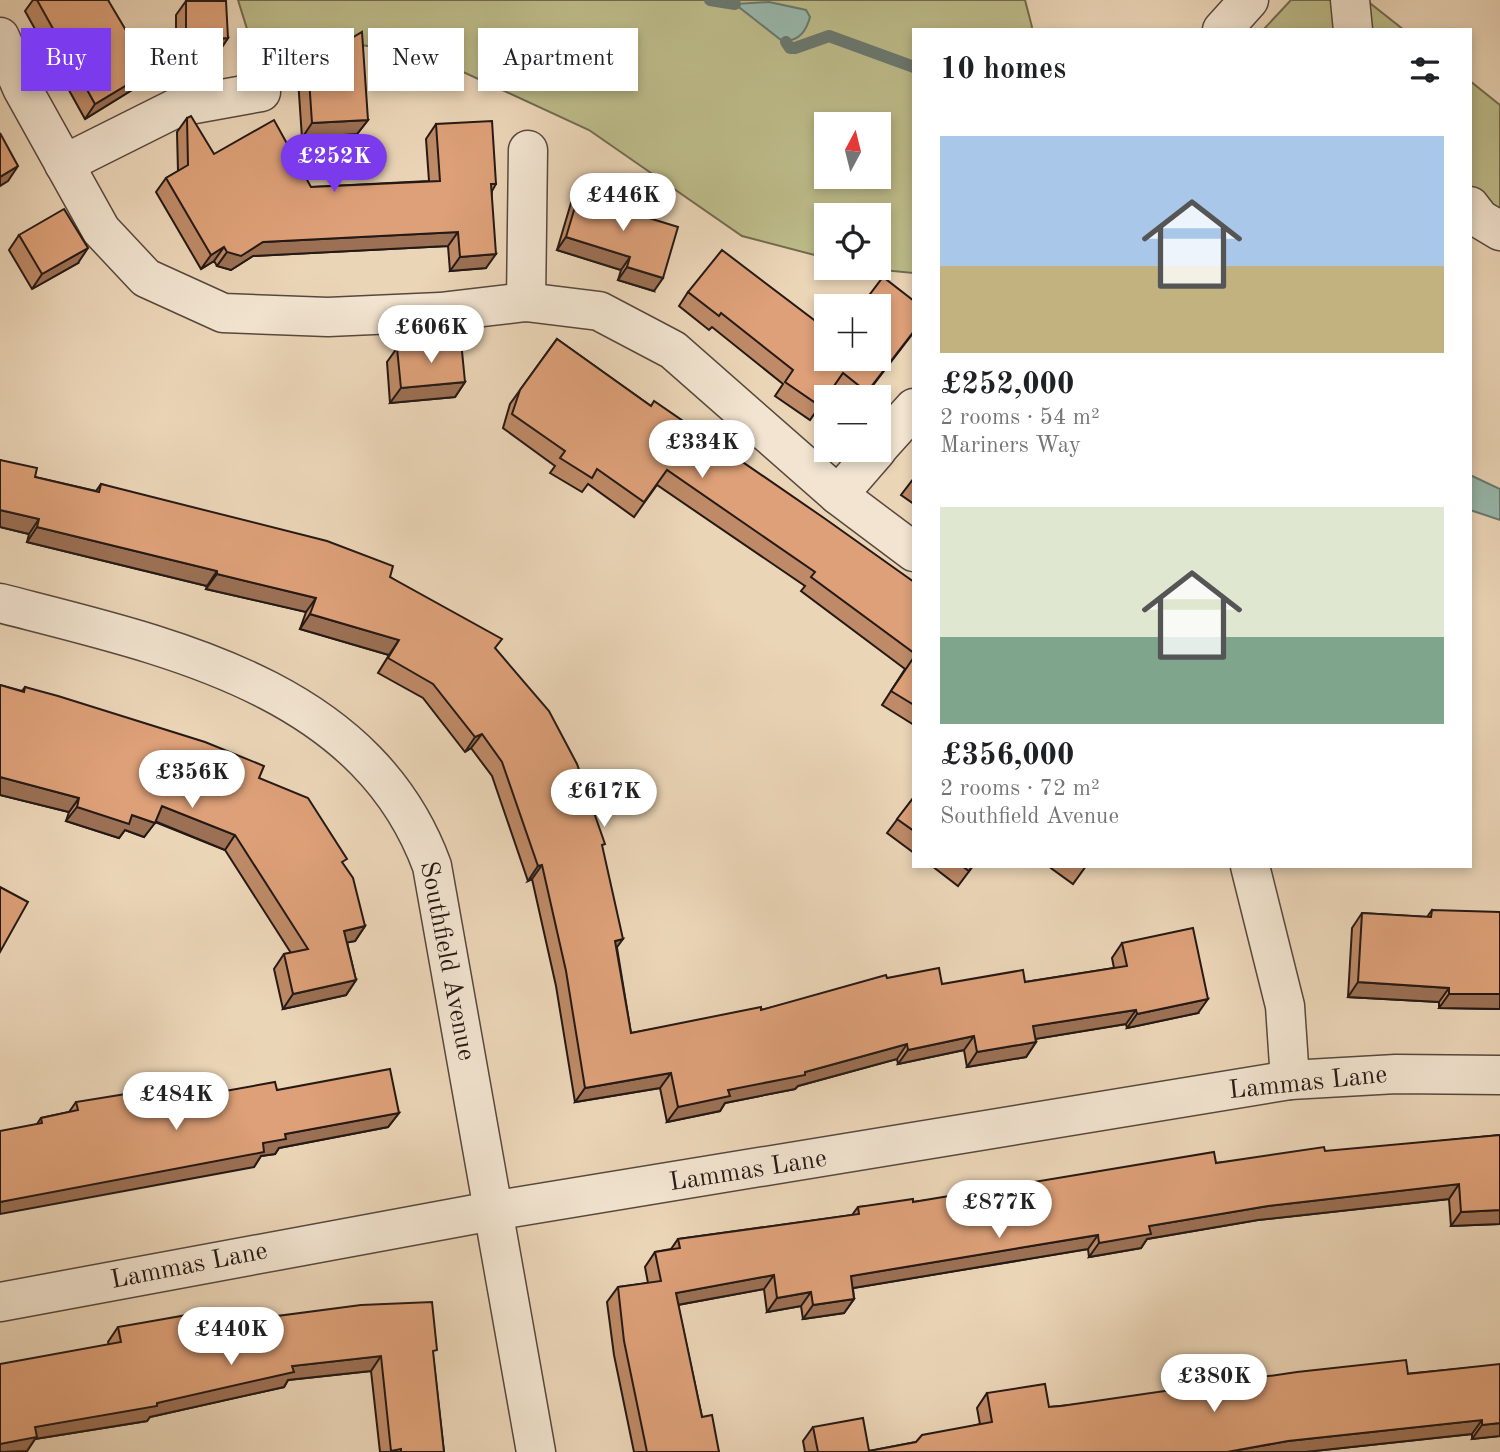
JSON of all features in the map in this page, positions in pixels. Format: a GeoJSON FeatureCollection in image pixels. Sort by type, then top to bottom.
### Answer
{"type":"FeatureCollection","features":[{"type":"Feature","properties":{"kind":"street"},"geometry":{"type":"LineString","coordinates":[[1224,28],[1249,0]]}},
{"type":"Feature","properties":{"kind":"street"},"geometry":{"type":"LineString","coordinates":[[1350,0],[1353,28]]}},
{"type":"Feature","properties":{"kind":"street"},"geometry":{"type":"LineString","coordinates":[[0,37],[22,88],[101,230],[146,278],[223,313],[328,317],[440,312],[526,302],[599,311],[673,350],[838,495],[912,550]]}},
{"type":"Feature","properties":{"kind":"street"},"geometry":{"type":"LineString","coordinates":[[64,164],[178,107],[261,92]]}},
{"type":"Feature","properties":{"kind":"street"},"geometry":{"type":"LineString","coordinates":[[526,302],[528,150]]}},
{"type":"Feature","properties":{"kind":"street"},"geometry":{"type":"LineString","coordinates":[[1472,209],[1480,219],[1500,231]]}},
{"type":"Feature","properties":{"kind":"street"},"geometry":{"type":"LineString","coordinates":[[891,434],[912,410]]}},
{"type":"Feature","properties":{"kind":"street"},"geometry":{"type":"LineString","coordinates":[[838,495],[867,462]]}},
{"type":"Feature","properties":{"kind":"street","name":"Southfield Avenue"},"geometry":{"type":"LineString","coordinates":[[0,603],[136,640],[236,674],[326,724],[366,758],[398,797],[419,829],[432,866],[537,1452]]}},
{"type":"Feature","properties":{"kind":"street"},"geometry":{"type":"LineString","coordinates":[[1250,868],[1285,1006],[1290,1080]]}},
{"type":"Feature","properties":{"kind":"street","name":"Lammas Lane"},"geometry":{"type":"LineString","coordinates":[[0,1302],[492,1212],[1290,1080],[1396,1073],[1500,1075]]}},
{"type":"Feature","properties":{"kind":"shaded area"},"geometry":{"type":"Polygon","coordinates":[[[238,0],[1025,0],[1032,27],[912,28],[912,273],[891,271],[891,203],[814,203],[814,255],[742,236],[589,130],[504,91],[638,91],[638,28],[478,28],[478,79],[464,72],[464,28],[368,28],[368,46],[354,44],[354,28],[247,28],[238,0]]]}},
{"type":"Feature","properties":{"kind":"shaded area"},"geometry":{"type":"Polygon","coordinates":[[[1291,0],[1366,0],[1401,28],[1265,28],[1291,0]]]}},
{"type":"Feature","properties":{"kind":"shaded area"},"geometry":{"type":"Polygon","coordinates":[[[1472,83],[1500,105],[1500,231],[1472,215],[1472,83]]]}},
{"type":"Feature","properties":{"kind":"water"},"geometry":{"type":"Polygon","coordinates":[[[769,2],[806,10],[810,17],[797,38],[781,40],[735,4],[769,2]]]}},
{"type":"Feature","properties":{"kind":"water"},"geometry":{"type":"Polygon","coordinates":[[[1472,476],[1500,489],[1500,520],[1472,511],[1472,476]]]}},
{"type":"Feature","properties":{"kind":"building"},"geometry":{"type":"Polygon","coordinates":[[[37,0],[108,0],[125,29],[125,86],[95,104],[88,91],[111,91],[111,28],[53,28],[37,0]]]}},
{"type":"Feature","properties":{"kind":"building"},"geometry":{"type":"Polygon","coordinates":[[[186,1],[226,1],[228,38],[223,38],[223,28],[186,28],[186,1]]]}},
{"type":"Feature","properties":{"kind":"building"},"geometry":{"type":"Polygon","coordinates":[[[362,32],[368,120],[312,123],[310,91],[354,91],[354,37],[362,32]]]}},
{"type":"Feature","properties":{"kind":"building"},"geometry":{"type":"Polygon","coordinates":[[[191,116],[214,154],[274,120],[311,187],[440,181],[436,124],[492,121],[496,184],[491,184],[496,254],[460,257],[458,232],[263,242],[241,256],[227,252],[224,247],[211,255],[166,178],[188,165],[187,118],[191,116]]]}},
{"type":"Feature","properties":{"kind":"building"},"geometry":{"type":"Polygon","coordinates":[[[0,133],[18,166],[0,177],[0,133]]]}},
{"type":"Feature","properties":{"kind":"building"},"geometry":{"type":"Polygon","coordinates":[[[580,190],[612,200],[610,206],[678,227],[663,278],[627,267],[630,257],[566,237],[580,190]]]}},
{"type":"Feature","properties":{"kind":"building"},"geometry":{"type":"Polygon","coordinates":[[[64,209],[88,248],[42,274],[19,235],[64,209]]]}},
{"type":"Feature","properties":{"kind":"building"},"geometry":{"type":"Polygon","coordinates":[[[722,250],[814,320],[814,371],[883,371],[872,385],[858,385],[843,373],[835,385],[814,385],[814,402],[785,382],[793,370],[721,313],[719,316],[688,292],[722,250]]]}},
{"type":"Feature","properties":{"kind":"building"},"geometry":{"type":"Polygon","coordinates":[[[881,280],[887,280],[912,299],[912,334],[891,361],[891,294],[870,294],[881,280]]]}},
{"type":"Feature","properties":{"kind":"building"},"geometry":{"type":"Polygon","coordinates":[[[557,339],[651,406],[654,401],[912,581],[912,652],[811,577],[815,572],[667,470],[644,502],[597,469],[592,478],[560,458],[565,451],[512,414],[520,390],[557,339]]]}},
{"type":"Feature","properties":{"kind":"building"},"geometry":{"type":"Polygon","coordinates":[[[461,341],[465,382],[401,388],[397,348],[461,341]]]}},
{"type":"Feature","properties":{"kind":"building"},"geometry":{"type":"Polygon","coordinates":[[[0,460],[37,468],[35,477],[99,492],[101,484],[327,541],[393,566],[390,577],[502,639],[495,648],[549,711],[577,764],[605,844],[602,845],[623,939],[615,941],[631,1033],[761,1007],[761,1010],[886,975],[887,978],[939,968],[942,984],[1023,970],[1025,982],[1127,966],[1122,943],[1193,928],[1208,999],[1137,1014],[1136,1010],[1033,1026],[1036,1042],[977,1052],[974,1036],[908,1050],[907,1044],[805,1072],[805,1075],[728,1090],[730,1096],[678,1107],[671,1073],[585,1088],[566,971],[542,865],[538,866],[502,762],[482,734],[475,737],[433,684],[388,658],[399,640],[310,614],[316,598],[37,527],[39,519],[0,510],[0,460]]]}},
{"type":"Feature","properties":{"kind":"building"},"geometry":{"type":"Polygon","coordinates":[[[912,660],[912,704],[891,691],[912,660]]]}},
{"type":"Feature","properties":{"kind":"building"},"geometry":{"type":"Polygon","coordinates":[[[0,685],[24,692],[25,687],[58,696],[205,742],[264,766],[259,778],[308,798],[347,859],[342,862],[353,878],[365,926],[344,931],[356,980],[293,994],[284,954],[308,949],[235,835],[162,806],[155,823],[132,815],[129,824],[77,807],[79,798],[0,777],[0,685]]]}},
{"type":"Feature","properties":{"kind":"building"},"geometry":{"type":"Polygon","coordinates":[[[912,800],[912,830],[897,819],[912,800]]]}},
{"type":"Feature","properties":{"kind":"building"},"geometry":{"type":"Polygon","coordinates":[[[0,887],[28,902],[0,952],[0,887]]]}},
{"type":"Feature","properties":{"kind":"building"},"geometry":{"type":"Polygon","coordinates":[[[1432,910],[1500,912],[1500,994],[1449,994],[1449,988],[1358,982],[1362,913],[1431,917],[1432,910]]]}},
{"type":"Feature","properties":{"kind":"building"},"geometry":{"type":"Polygon","coordinates":[[[390,1069],[399,1113],[285,1134],[286,1139],[263,1143],[264,1152],[0,1202],[0,1131],[42,1123],[41,1118],[78,1110],[76,1102],[157,1089],[161,1111],[227,1100],[225,1091],[275,1082],[277,1090],[390,1069]]]}},
{"type":"Feature","properties":{"kind":"building"},"geometry":{"type":"Polygon","coordinates":[[[1500,1135],[1500,1210],[1461,1212],[1459,1184],[1268,1206],[1149,1226],[1151,1234],[1099,1243],[1098,1235],[851,1276],[854,1299],[813,1305],[811,1292],[777,1298],[774,1275],[676,1293],[702,1417],[712,1415],[719,1452],[647,1452],[624,1341],[618,1287],[661,1281],[655,1252],[680,1248],[678,1239],[859,1214],[858,1207],[913,1199],[913,1202],[1214,1152],[1216,1163],[1324,1147],[1325,1151],[1500,1135]]]}},
{"type":"Feature","properties":{"kind":"building"},"geometry":{"type":"Polygon","coordinates":[[[432,1302],[437,1350],[433,1351],[444,1452],[401,1452],[401,1449],[391,1451],[381,1356],[292,1366],[294,1372],[157,1403],[157,1406],[35,1427],[37,1437],[0,1444],[0,1364],[121,1342],[118,1327],[187,1315],[189,1326],[208,1322],[208,1326],[269,1313],[269,1317],[361,1305],[432,1302]]]}},
{"type":"Feature","properties":{"kind":"building"},"geometry":{"type":"Polygon","coordinates":[[[1406,1360],[1408,1374],[1500,1364],[1500,1423],[1482,1425],[1482,1420],[1288,1441],[1227,1452],[818,1452],[813,1427],[863,1418],[869,1451],[916,1442],[922,1435],[992,1422],[987,1393],[1045,1384],[1049,1407],[1297,1372],[1406,1360]]]}},
{"type":"Feature","properties":{"kind":"waterway"},"geometry":{"type":"LineString","coordinates":[[710,0],[735,4]]}},
{"type":"Feature","properties":{"kind":"waterway"},"geometry":{"type":"LineString","coordinates":[[786,42],[790,48],[795,48],[829,36],[912,66]]}}]}
